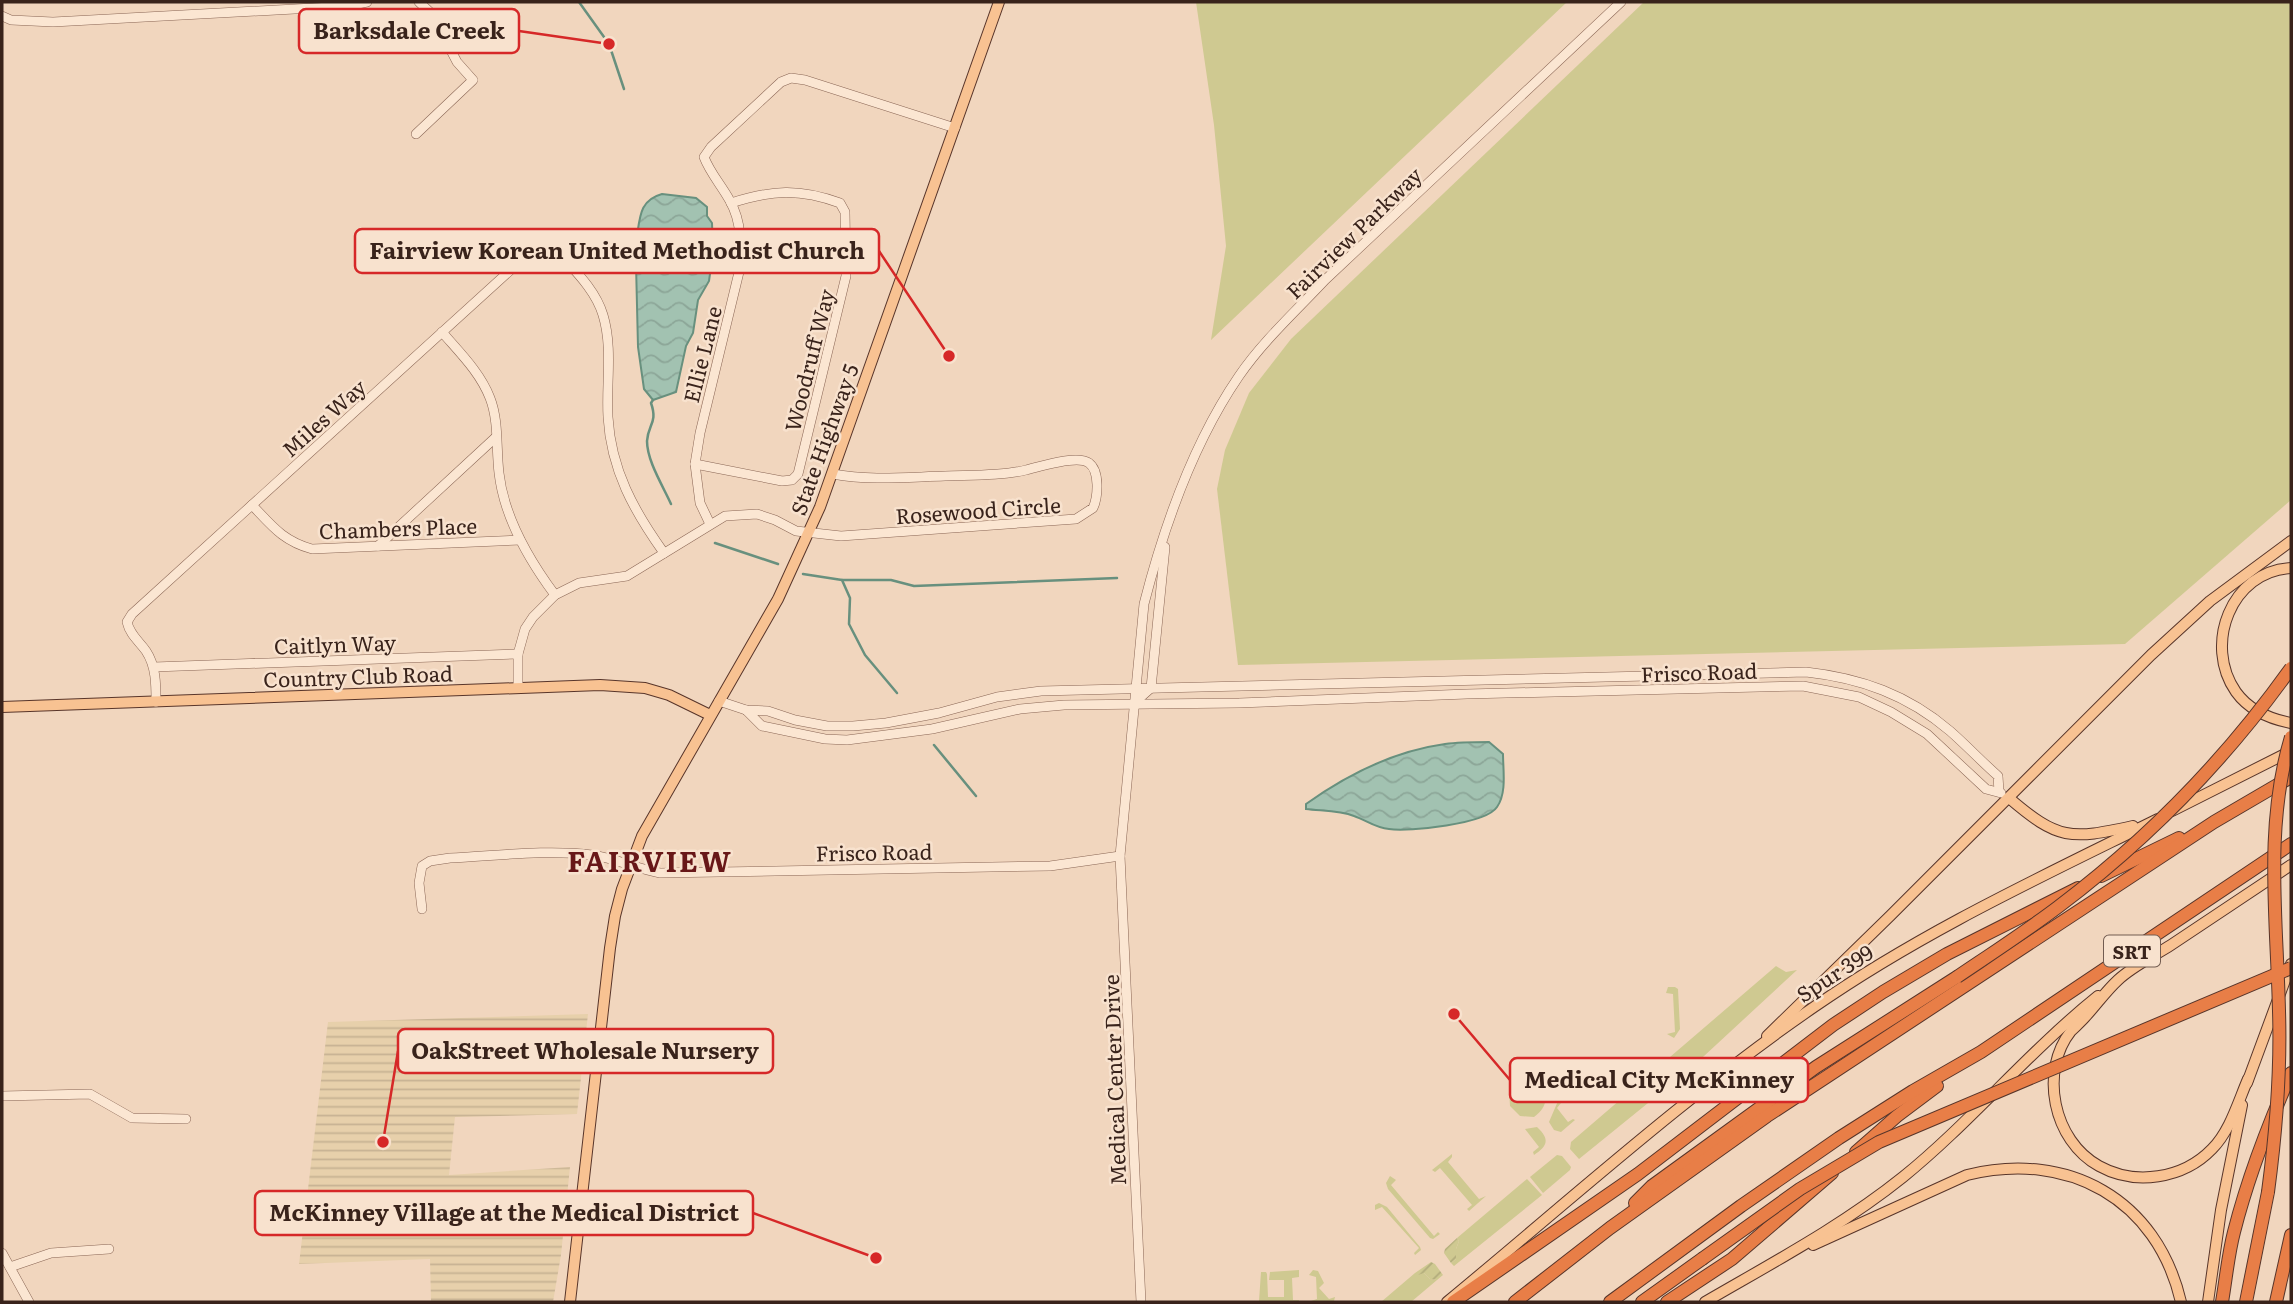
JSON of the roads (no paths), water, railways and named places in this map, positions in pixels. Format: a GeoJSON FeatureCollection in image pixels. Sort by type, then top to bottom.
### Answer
{"type":"FeatureCollection","features":[{"type":"Feature","properties":{"kind":"highway"},"geometry":{"type":"LineString","coordinates":[[1610,1228],[1652,1186],[1696,1153],[1816,1067],[2057,908],[2104,870],[2154,826],[2231,745],[2291,668]]}},
{"type":"Feature","properties":{"kind":"highway"},"geometry":{"type":"LineString","coordinates":[[2246,1302],[2268,1192],[2279,1056],[2274,835],[2283,766],[2291,737]]}},
{"type":"Feature","properties":{"kind":"highway"},"geometry":{"type":"LineString","coordinates":[[1515,1302],[1610,1228],[1767,1116],[2214,822],[2291,777]]}},
{"type":"Feature","properties":{"kind":"highway"},"geometry":{"type":"LineString","coordinates":[[1454,1302],[1639,1174],[1791,1056],[1884,992],[1984,934],[2214,822]]}},
{"type":"Feature","properties":{"kind":"highway","name":"SRT"},"geometry":{"type":"LineString","coordinates":[[1610,1302],[1762,1191],[1913,1091],[1981,1052],[2287,847]]}},
{"type":"Feature","properties":{"kind":"highway"},"geometry":{"type":"LineString","coordinates":[[1642,1302],[1800,1189],[1879,1142],[2291,966]]}},
{"type":"Feature","properties":{"kind":"highway"},"geometry":{"type":"LineString","coordinates":[[1667,1302],[1755,1241],[1897,1116],[1981,1052]]}},
{"type":"Feature","properties":{"kind":"highway"},"geometry":{"type":"LineString","coordinates":[[2222,1302],[2233,1235],[2250,1177],[2265,1133],[2291,1073]]}},
{"type":"Feature","properties":{"kind":"highway"},"geometry":{"type":"LineString","coordinates":[[2276,1302],[2291,1235]]}},
{"type":"Feature","properties":{"kind":"main road","name":"State Highway 5"},"geometry":{"type":"LineString","coordinates":[[570,1302],[610,948],[615,916],[630,865],[659,804],[778,599],[808,534],[833,474],[999,2]]}},
{"type":"Feature","properties":{"kind":"main road"},"geometry":{"type":"LineString","coordinates":[[1737,1065],[2004,795],[2151,655],[2210,601],[2291,541]]}},
{"type":"Feature","properties":{"kind":"main road"},"geometry":{"type":"LineString","coordinates":[[2291,568],[2270,573],[2244,590],[2229,611],[2221,640],[2227,676],[2236,693],[2260,713],[2291,723]]}},
{"type":"Feature","properties":{"kind":"main road","name":"Country Club Road"},"geometry":{"type":"LineString","coordinates":[[2,707],[600,685],[645,688],[669,695],[710,715]]}},
{"type":"Feature","properties":{"kind":"main road","name":"Spur 399"},"geometry":{"type":"LineString","coordinates":[[1447,1302],[1647,1136],[1815,1007],[1909,947],[1994,900],[2291,751]]}},
{"type":"Feature","properties":{"kind":"main road"},"geometry":{"type":"LineString","coordinates":[[2004,795],[2038,822],[2054,831],[2071,835],[2090,835],[2150,823]]}},
{"type":"Feature","properties":{"kind":"main road"},"geometry":{"type":"LineString","coordinates":[[1705,1302],[1854,1212],[1904,1176],[2051,1035],[2119,979],[2286,869]]}},
{"type":"Feature","properties":{"kind":"main road"},"geometry":{"type":"LineString","coordinates":[[2119,979],[2071,1031],[2061,1048],[2054,1070],[2054,1091],[2062,1124],[2081,1152],[2098,1166],[2122,1175],[2162,1176],[2181,1171],[2198,1161],[2220,1139],[2248,1079],[2291,966]]}},
{"type":"Feature","properties":{"kind":"main road"},"geometry":{"type":"LineString","coordinates":[[2208,1302],[2230,1156],[2248,1079]]}},
{"type":"Feature","properties":{"kind":"main road"},"geometry":{"type":"LineString","coordinates":[[1772,1263],[1967,1175],[1990,1169],[2031,1168],[2069,1175],[2115,1198],[2155,1239],[2169,1264],[2181,1302]]}},
{"type":"Feature","properties":{"kind":"street"},"geometry":{"type":"LineString","coordinates":[[2,16],[11,20],[53,22],[349,6],[368,2]]}},
{"type":"Feature","properties":{"kind":"street"},"geometry":{"type":"LineString","coordinates":[[416,134],[473,80],[457,62],[432,14],[419,2]]}},
{"type":"Feature","properties":{"kind":"street","name":"Fairview Parkway"},"geometry":{"type":"LineString","coordinates":[[1120,856],[1144,604],[1153,567],[1179,493],[1206,431],[1238,377],[1259,350],[1325,280],[1621,2]]}},
{"type":"Feature","properties":{"kind":"street","name":"Ellie Lane"},"geometry":{"type":"LineString","coordinates":[[710,524],[700,503],[695,464],[740,268],[741,244],[738,220],[731,203],[704,157],[711,147],[781,82],[791,78],[805,80],[956,128]]}},
{"type":"Feature","properties":{"kind":"street","name":"Woodruff Way"},"geometry":{"type":"LineString","coordinates":[[695,464],[782,481],[792,481],[798,474],[846,276],[845,212],[840,203],[793,191],[761,194],[731,203]]}},
{"type":"Feature","properties":{"kind":"street","name":"Miles Way"},"geometry":{"type":"LineString","coordinates":[[153,667],[147,652],[129,631],[127,622],[132,614],[537,246],[545,243],[553,246],[593,293],[603,314],[607,334],[608,417],[612,452],[620,481],[634,510],[664,553]]}},
{"type":"Feature","properties":{"kind":"street"},"geometry":{"type":"LineString","coordinates":[[442,332],[480,377],[490,397],[495,417],[499,477],[520,540],[537,571],[555,595]]}},
{"type":"Feature","properties":{"kind":"street"},"geometry":{"type":"LineString","coordinates":[[378,546],[496,437]]}},
{"type":"Feature","properties":{"kind":"street","name":"Rosewood Circle"},"geometry":{"type":"LineString","coordinates":[[808,534],[841,536],[1076,519],[1083,517],[1093,508],[1096,497],[1093,468],[1089,463],[1075,460],[1006,473],[859,479],[833,474]]}},
{"type":"Feature","properties":{"kind":"street","name":"Chambers Place"},"geometry":{"type":"LineString","coordinates":[[252,505],[283,537],[312,549],[520,540]]}},
{"type":"Feature","properties":{"kind":"street"},"geometry":{"type":"LineString","coordinates":[[518,688],[518,654],[525,629],[555,595],[579,583],[627,576],[725,516],[757,514],[808,534]]}},
{"type":"Feature","properties":{"kind":"street","name":"Fairview Parkway"},"geometry":{"type":"LineString","coordinates":[[1151,688],[1167,530]]}},
{"type":"Feature","properties":{"kind":"street","name":"Caitlyn Way"},"geometry":{"type":"LineString","coordinates":[[153,667],[518,654]]}},
{"type":"Feature","properties":{"kind":"street"},"geometry":{"type":"LineString","coordinates":[[153,667],[156,702]]}},
{"type":"Feature","properties":{"kind":"street"},"geometry":{"type":"LineString","coordinates":[[719,701],[746,710],[768,711],[827,726],[886,723],[939,713],[997,697],[1041,691],[1806,672],[1843,677],[1887,690],[1907,701],[1950,731],[1998,776],[2004,795]]}},
{"type":"Feature","properties":{"kind":"street"},"geometry":{"type":"LineString","coordinates":[[1804,686],[1806,672]]}},
{"type":"Feature","properties":{"kind":"street"},"geometry":{"type":"LineString","coordinates":[[1542,677],[1542,693]]}},
{"type":"Feature","properties":{"kind":"street"},"geometry":{"type":"LineString","coordinates":[[1313,684],[1313,701]]}},
{"type":"Feature","properties":{"kind":"street","name":"Frisco Road"},"geometry":{"type":"LineString","coordinates":[[746,710],[762,726],[825,739],[847,740],[941,727],[1020,709],[1063,705],[1313,701],[1804,686],[1859,697],[1899,716],[1939,744],[1986,789],[2004,795]]}},
{"type":"Feature","properties":{"kind":"street"},"geometry":{"type":"LineString","coordinates":[[1133,704],[1151,688]]}},
{"type":"Feature","properties":{"kind":"street"},"geometry":{"type":"LineString","coordinates":[[939,713],[941,727]]}},
{"type":"Feature","properties":{"kind":"street","name":"Frisco Road"},"geometry":{"type":"LineString","coordinates":[[422,909],[419,883],[422,866],[430,861],[450,858],[578,853],[660,873],[1050,866],[1120,856]]}},
{"type":"Feature","properties":{"kind":"street","name":"Medical Center Drive"},"geometry":{"type":"LineString","coordinates":[[1120,856],[1141,1302]]}},
{"type":"Feature","properties":{"kind":"street"},"geometry":{"type":"LineString","coordinates":[[2,1096],[90,1094],[132,1118],[186,1119]]}},
{"type":"Feature","properties":{"kind":"street"},"geometry":{"type":"LineString","coordinates":[[10,1267],[51,1253],[109,1249]]}},
{"type":"Feature","properties":{"kind":"street"},"geometry":{"type":"LineString","coordinates":[[2,1253],[29,1302]]}},
{"type":"Feature","properties":{"kind":"water"},"geometry":{"type":"Polygon","coordinates":[[[662,194],[696,198],[707,207],[707,216],[712,223],[713,253],[709,281],[698,300],[693,333],[686,346],[676,392],[653,400],[644,389],[638,347],[636,264],[627,259],[624,248],[629,238],[637,236],[645,205],[662,194]]]}},
{"type":"Feature","properties":{"kind":"water"},"geometry":{"type":"Polygon","coordinates":[[[1461,742],[1489,742],[1503,754],[1503,788],[1497,807],[1478,818],[1446,826],[1399,830],[1379,827],[1342,813],[1306,809],[1306,804],[1338,783],[1390,758],[1426,747],[1461,742]]]}},
{"type":"Feature","properties":{"kind":"waterway"},"geometry":{"type":"LineString","coordinates":[[579,2],[609,44],[624,89]]}},
{"type":"Feature","properties":{"kind":"waterway"},"geometry":{"type":"LineString","coordinates":[[653,400],[648,449],[652,465],[671,504]]}},
{"type":"Feature","properties":{"kind":"waterway"},"geometry":{"type":"LineString","coordinates":[[715,543],[778,564]]}},
{"type":"Feature","properties":{"kind":"waterway"},"geometry":{"type":"LineString","coordinates":[[803,574],[842,580],[850,598],[849,624],[865,655],[897,693]]}},
{"type":"Feature","properties":{"kind":"waterway"},"geometry":{"type":"LineString","coordinates":[[842,580],[891,580],[914,586],[1117,578]]}},
{"type":"Feature","properties":{"kind":"waterway"},"geometry":{"type":"LineString","coordinates":[[934,745],[976,796]]}},
{"type":"Feature","properties":{"kind":"place","name":"Barksdale Creek"},"geometry":{"type":"Point","coordinates":[609,44]}},
{"type":"Feature","properties":{"kind":"place","name":"Fairview Korean United Methodist Church"},"geometry":{"type":"Point","coordinates":[949,356]}},
{"type":"Feature","properties":{"kind":"place","name":"Medical City McKinney"},"geometry":{"type":"Point","coordinates":[1454,1014]}},
{"type":"Feature","properties":{"kind":"place","name":"OakStreet Wholesale Nursery"},"geometry":{"type":"Point","coordinates":[383,1142]}},
{"type":"Feature","properties":{"kind":"place","name":"McKinney Village at the Medical District"},"geometry":{"type":"Point","coordinates":[876,1258]}},
{"type":"Feature","properties":{"kind":"district","name":"FAIRVIEW"},"geometry":{"type":"Point","coordinates":[650,860]}}]}
